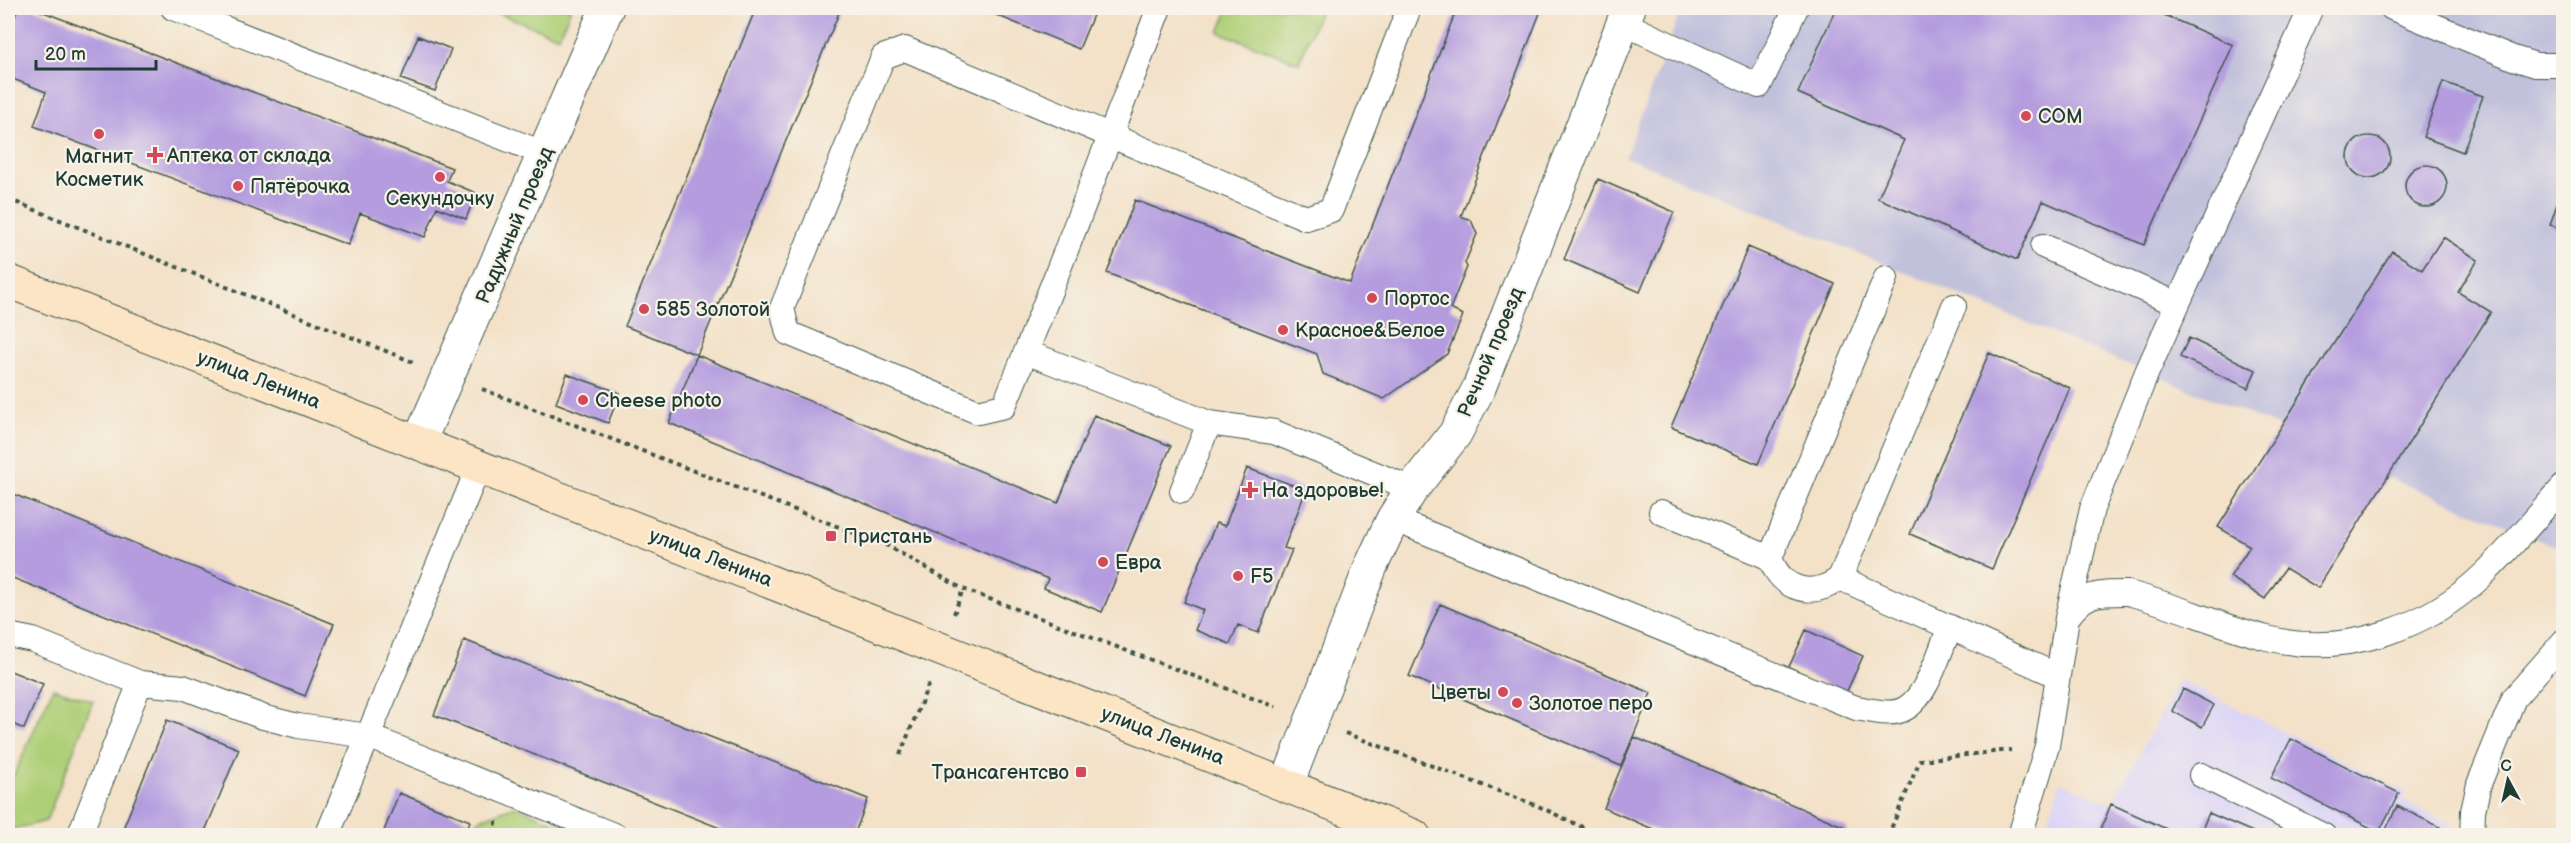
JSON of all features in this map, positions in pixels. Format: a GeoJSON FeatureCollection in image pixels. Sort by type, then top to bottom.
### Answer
{"type":"FeatureCollection","features":[{"type":"Feature","properties":{"kind":"main road","name":"улица Ленина"},"geometry":{"type":"LineString","coordinates":[[8,281],[1414,836]]}},
{"type":"Feature","properties":{"kind":"street","name":"Радужный проезд"},"geometry":{"type":"LineString","coordinates":[[419,442],[607,8]]}},
{"type":"Feature","properties":{"kind":"street","name":"Речной проезд"},"geometry":{"type":"LineString","coordinates":[[1287,784],[1371,566],[1393,519],[1412,489],[1455,434],[1479,388],[1626,15]]}},
{"type":"Feature","properties":{"kind":"lane"},"geometry":{"type":"LineString","coordinates":[[1159,8],[1110,135],[1026,352],[1004,406],[978,412],[788,333],[782,308],[883,57],[905,49],[1110,135],[1306,218],[1330,210],[1409,8]]}},
{"type":"Feature","properties":{"kind":"lane"},"geometry":{"type":"LineString","coordinates":[[1626,15],[1759,86],[1796,8]]}},
{"type":"Feature","properties":{"kind":"lane"},"geometry":{"type":"LineString","coordinates":[[2020,836],[2047,746],[2067,618],[2092,509],[2147,372],[2311,8]]}},
{"type":"Feature","properties":{"kind":"lane"},"geometry":{"type":"LineString","coordinates":[[2392,8],[2512,58],[2536,65],[2564,65]]}},
{"type":"Feature","properties":{"kind":"lane"},"geometry":{"type":"LineString","coordinates":[[180,9],[545,154]]}},
{"type":"Feature","properties":{"kind":"lane"},"geometry":{"type":"LineString","coordinates":[[2043,246],[2177,304]]}},
{"type":"Feature","properties":{"kind":"lane"},"geometry":{"type":"LineString","coordinates":[[1886,278],[1770,558],[1773,567],[1783,580],[1794,587],[1818,590],[1830,586],[1840,578],[1954,306]]}},
{"type":"Feature","properties":{"kind":"lane"},"geometry":{"type":"LineString","coordinates":[[1026,352],[1209,423],[1274,432],[1412,489]]}},
{"type":"Feature","properties":{"kind":"lane"},"geometry":{"type":"LineString","coordinates":[[1182,491],[1209,423]]}},
{"type":"Feature","properties":{"kind":"lane"},"geometry":{"type":"LineString","coordinates":[[327,836],[479,466]]}},
{"type":"Feature","properties":{"kind":"lane"},"geometry":{"type":"LineString","coordinates":[[2067,618],[2079,602],[2092,596],[2108,593],[2128,594],[2268,639],[2326,645],[2384,635],[2443,608],[2484,575],[2564,486]]}},
{"type":"Feature","properties":{"kind":"lane"},"geometry":{"type":"LineString","coordinates":[[1661,512],[1770,558]]}},
{"type":"Feature","properties":{"kind":"lane"},"geometry":{"type":"LineString","coordinates":[[1393,519],[1856,708],[1886,713],[1906,709],[1924,689],[1950,627]]}},
{"type":"Feature","properties":{"kind":"lane"},"geometry":{"type":"LineString","coordinates":[[1840,578],[2058,676]]}},
{"type":"Feature","properties":{"kind":"lane"},"geometry":{"type":"LineString","coordinates":[[8,635],[33,640],[140,683],[183,687],[262,717],[297,726],[368,736],[616,836]]}},
{"type":"Feature","properties":{"kind":"lane"},"geometry":{"type":"LineString","coordinates":[[2472,836],[2473,811],[2480,784],[2514,698],[2564,641]]}},
{"type":"Feature","properties":{"kind":"lane"},"geometry":{"type":"LineString","coordinates":[[79,836],[140,683]]}},
{"type":"Feature","properties":{"kind":"lane"},"geometry":{"type":"LineString","coordinates":[[2201,775],[2324,836]]}},
{"type":"Feature","properties":{"kind":"path"},"geometry":{"type":"LineString","coordinates":[[8,199],[449,376],[888,546],[963,589],[1538,806],[1601,836]]}},
{"type":"Feature","properties":{"kind":"path"},"geometry":{"type":"LineString","coordinates":[[1888,836],[1920,760],[2047,746]]}},
{"type":"Feature","properties":{"kind":"shaded area"},"geometry":{"type":"Polygon","coordinates":[[[1682,8],[2563,8],[2563,549],[2387,477],[2318,588],[2285,568],[2265,599],[2230,577],[2249,546],[2218,527],[2280,427],[1625,157],[1682,8]]]}},
{"type":"Feature","properties":{"kind":"shaded area"},"geometry":{"type":"Polygon","coordinates":[[[2180,680],[2406,792],[2403,800],[2453,825],[2448,836],[2042,836],[2061,782],[2111,804],[2180,680]]]}},
{"type":"Feature","properties":{"kind":"green space"},"geometry":{"type":"Polygon","coordinates":[[[485,8],[571,8],[559,37],[485,8]]]}},
{"type":"Feature","properties":{"kind":"green space"},"geometry":{"type":"Polygon","coordinates":[[[1229,8],[1321,8],[1299,63],[1219,32],[1229,8]]]}},
{"type":"Feature","properties":{"kind":"green space"},"geometry":{"type":"Polygon","coordinates":[[[53,688],[93,701],[46,821],[10,830],[8,829],[8,775],[13,777],[53,688]]]}},
{"type":"Feature","properties":{"kind":"green space"},"geometry":{"type":"Polygon","coordinates":[[[515,806],[561,825],[564,835],[471,836],[477,820],[515,806]]]}},
{"type":"Feature","properties":{"kind":"building"},"geometry":{"type":"Polygon","coordinates":[[[18,8],[33,8],[452,168],[447,181],[476,193],[466,219],[437,207],[425,237],[360,213],[348,245],[34,126],[46,92],[8,77],[8,35],[18,8]]]}},
{"type":"Feature","properties":{"kind":"building"},"geometry":{"type":"Polygon","coordinates":[[[756,8],[841,8],[697,355],[625,326],[756,8]]]}},
{"type":"Feature","properties":{"kind":"building"},"geometry":{"type":"Polygon","coordinates":[[[979,8],[1096,8],[1079,49],[979,8]]]}},
{"type":"Feature","properties":{"kind":"building"},"geometry":{"type":"Polygon","coordinates":[[[1457,8],[1542,8],[1461,216],[1471,220],[1477,234],[1450,309],[1463,315],[1447,354],[1384,399],[1323,374],[1317,354],[1107,273],[1135,200],[1350,283],[1457,8]]]}},
{"type":"Feature","properties":{"kind":"building","name":"СОМ"},"geometry":{"type":"Polygon","coordinates":[[[1836,8],[2167,8],[2164,15],[2233,45],[2144,245],[2043,201],[2017,260],[1878,198],[1904,140],[1798,93],[1836,8]]]}},
{"type":"Feature","properties":{"kind":"building"},"geometry":{"type":"Polygon","coordinates":[[[418,36],[451,49],[435,91],[401,79],[418,36]]]}},
{"type":"Feature","properties":{"kind":"building"},"geometry":{"type":"Polygon","coordinates":[[[2443,82],[2483,96],[2463,152],[2423,137],[2443,82]]]}},
{"type":"Feature","properties":{"kind":"building"},"geometry":{"type":"Polygon","coordinates":[[[2369,136],[2377,137],[2384,142],[2389,149],[2389,165],[2384,172],[2377,177],[2369,178],[2361,177],[2354,172],[2349,165],[2348,157],[2349,149],[2354,142],[2361,137],[2369,136]]]}},
{"type":"Feature","properties":{"kind":"building"},"geometry":{"type":"Polygon","coordinates":[[[2426,165],[2434,166],[2441,171],[2446,178],[2446,194],[2441,201],[2434,206],[2426,207],[2418,206],[2411,201],[2406,194],[2405,186],[2406,178],[2411,171],[2418,166],[2426,165]]]}},
{"type":"Feature","properties":{"kind":"building"},"geometry":{"type":"Polygon","coordinates":[[[1598,179],[1674,212],[1640,292],[1564,259],[1598,179]]]}},
{"type":"Feature","properties":{"kind":"building"},"geometry":{"type":"Polygon","coordinates":[[[2564,186],[2564,229],[2550,225],[2564,186]]]}},
{"type":"Feature","properties":{"kind":"building"},"geometry":{"type":"Polygon","coordinates":[[[2443,237],[2478,260],[2458,292],[2491,312],[2318,588],[2285,568],[2265,599],[2230,577],[2250,546],[2218,527],[2392,251],[2422,270],[2443,237]]]}},
{"type":"Feature","properties":{"kind":"building"},"geometry":{"type":"Polygon","coordinates":[[[1748,247],[1835,284],[1758,464],[1671,427],[1748,247]]]}},
{"type":"Feature","properties":{"kind":"building"},"geometry":{"type":"Polygon","coordinates":[[[2189,338],[2256,370],[2248,388],[2180,357],[2189,338]]]}},
{"type":"Feature","properties":{"kind":"building"},"geometry":{"type":"Polygon","coordinates":[[[1989,353],[2070,388],[1992,569],[1910,534],[1989,353]]]}},
{"type":"Feature","properties":{"kind":"building"},"geometry":{"type":"Polygon","coordinates":[[[697,355],[1058,503],[1094,415],[1171,446],[1102,612],[1044,588],[1048,579],[669,423],[697,355]]]}},
{"type":"Feature","properties":{"kind":"building"},"geometry":{"type":"Polygon","coordinates":[[[567,374],[620,393],[608,423],[556,403],[567,374]]]}},
{"type":"Feature","properties":{"kind":"building","name":"F5"},"geometry":{"type":"Polygon","coordinates":[[[1247,468],[1306,490],[1284,548],[1292,550],[1258,633],[1238,625],[1230,644],[1195,630],[1203,610],[1184,602],[1216,523],[1225,526],[1247,468]]]}},
{"type":"Feature","properties":{"kind":"building"},"geometry":{"type":"Polygon","coordinates":[[[8,492],[334,624],[305,696],[8,576],[8,492]]]}},
{"type":"Feature","properties":{"kind":"building"},"geometry":{"type":"Polygon","coordinates":[[[1440,604],[1651,693],[1621,766],[1409,676],[1440,604]]]}},
{"type":"Feature","properties":{"kind":"building"},"geometry":{"type":"Polygon","coordinates":[[[1806,630],[1863,656],[1846,693],[1789,667],[1806,630]]]}},
{"type":"Feature","properties":{"kind":"building"},"geometry":{"type":"Polygon","coordinates":[[[464,640],[868,799],[856,830],[870,836],[740,836],[434,715],[464,640]]]}},
{"type":"Feature","properties":{"kind":"building"},"geometry":{"type":"Polygon","coordinates":[[[8,670],[43,684],[24,729],[8,722],[8,670]]]}},
{"type":"Feature","properties":{"kind":"building"},"geometry":{"type":"Polygon","coordinates":[[[2183,689],[2214,705],[2202,727],[2172,711],[2183,689]]]}},
{"type":"Feature","properties":{"kind":"building"},"geometry":{"type":"Polygon","coordinates":[[[167,720],[239,749],[203,836],[120,836],[167,720]]]}},
{"type":"Feature","properties":{"kind":"building"},"geometry":{"type":"Polygon","coordinates":[[[1634,737],[1847,828],[1844,836],[1669,836],[1604,808],[1634,737]]]}},
{"type":"Feature","properties":{"kind":"building"},"geometry":{"type":"Polygon","coordinates":[[[2291,739],[2399,793],[2379,832],[2271,778],[2291,739]]]}},
{"type":"Feature","properties":{"kind":"building"},"geometry":{"type":"Polygon","coordinates":[[[399,793],[470,821],[465,836],[382,836],[399,793]]]}},
{"type":"Feature","properties":{"kind":"building"},"geometry":{"type":"Polygon","coordinates":[[[2111,804],[2182,836],[2098,836],[2111,804]]]}},
{"type":"Feature","properties":{"kind":"building"},"geometry":{"type":"Polygon","coordinates":[[[2397,806],[2440,827],[2436,836],[2383,836],[2397,806]]]}},
{"type":"Feature","properties":{"kind":"building"},"geometry":{"type":"Polygon","coordinates":[[[2209,813],[2262,836],[2199,836],[2209,813]]]}},
{"type":"Feature","properties":{"kind":"place","name":"СОМ"},"geometry":{"type":"Point","coordinates":[2026,116]}},
{"type":"Feature","properties":{"kind":"place","name":"Магнит Косметик"},"geometry":{"type":"Point","coordinates":[99,134]}},
{"type":"Feature","properties":{"kind":"place","name":"Аптека от склада"},"geometry":{"type":"Point","coordinates":[155,155]}},
{"type":"Feature","properties":{"kind":"place","name":"Секундочку"},"geometry":{"type":"Point","coordinates":[440,177]}},
{"type":"Feature","properties":{"kind":"place","name":"Пятёрочка"},"geometry":{"type":"Point","coordinates":[238,186]}},
{"type":"Feature","properties":{"kind":"place","name":"Портос"},"geometry":{"type":"Point","coordinates":[1372,298]}},
{"type":"Feature","properties":{"kind":"place","name":"585 Золотой"},"geometry":{"type":"Point","coordinates":[644,309]}},
{"type":"Feature","properties":{"kind":"place","name":"Красное&Белое"},"geometry":{"type":"Point","coordinates":[1283,330]}},
{"type":"Feature","properties":{"kind":"place","name":"Cheese photo"},"geometry":{"type":"Point","coordinates":[583,400]}},
{"type":"Feature","properties":{"kind":"place","name":"На здоровье!"},"geometry":{"type":"Point","coordinates":[1250,490]}},
{"type":"Feature","properties":{"kind":"place","name":"Пристань"},"geometry":{"type":"Point","coordinates":[831,536]}},
{"type":"Feature","properties":{"kind":"place","name":"Евра"},"geometry":{"type":"Point","coordinates":[1103,562]}},
{"type":"Feature","properties":{"kind":"place","name":"F5"},"geometry":{"type":"Point","coordinates":[1238,576]}},
{"type":"Feature","properties":{"kind":"place","name":"Цветы"},"geometry":{"type":"Point","coordinates":[1503,692]}},
{"type":"Feature","properties":{"kind":"place","name":"Золотое перо"},"geometry":{"type":"Point","coordinates":[1517,703]}},
{"type":"Feature","properties":{"kind":"place","name":"Трансагентсво"},"geometry":{"type":"Point","coordinates":[1081,772]}}]}
